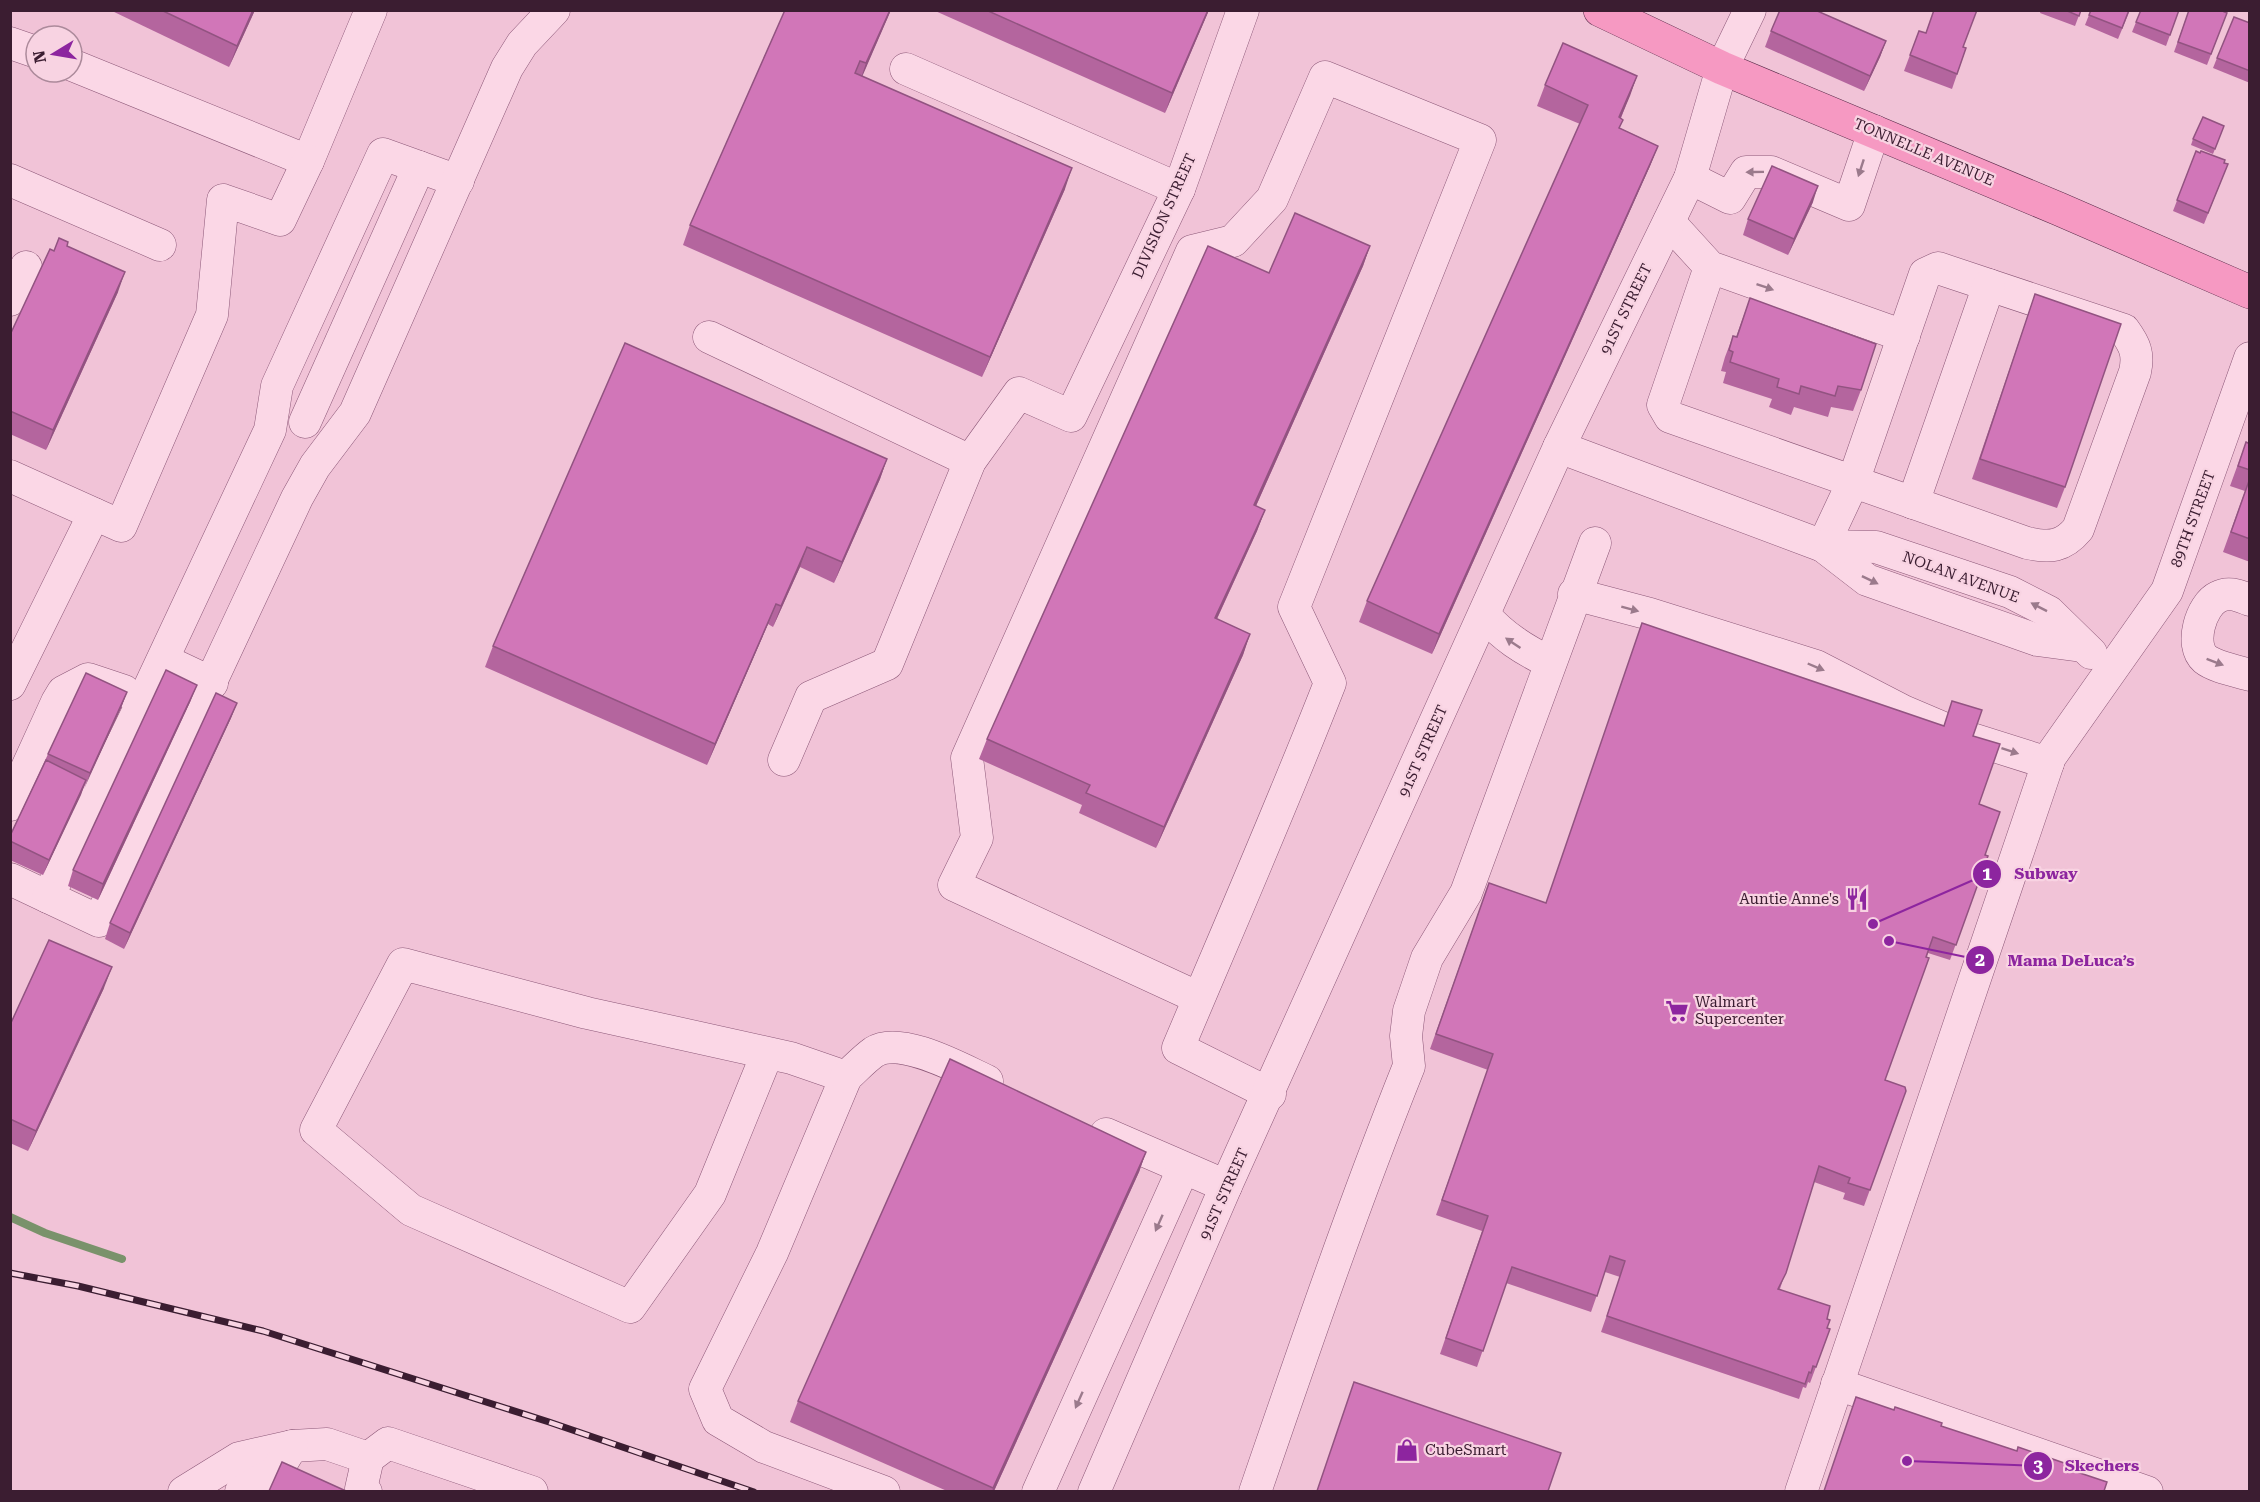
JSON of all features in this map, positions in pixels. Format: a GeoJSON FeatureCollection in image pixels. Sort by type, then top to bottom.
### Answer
{"type":"FeatureCollection","features":[{"type":"Feature","properties":{"kind":"main road","name":"TONNELLE AVENUE"},"geometry":{"type":"LineString","coordinates":[[1600,10],[1722,68],[2250,292]]}},
{"type":"Feature","properties":{"kind":"street"},"geometry":{"type":"LineString","coordinates":[[10,476],[121,526],[212,315],[223,200],[279,220],[308,161],[371,10]]}},
{"type":"Feature","properties":{"kind":"street"},"geometry":{"type":"LineString","coordinates":[[10,879],[99,921],[297,498],[315,466],[355,413],[507,68],[522,44],[554,10]]}},
{"type":"Feature","properties":{"kind":"street","name":"DIVISION STREET"},"geometry":{"type":"LineString","coordinates":[[970,460],[1019,393],[1071,416],[1179,189],[1243,10]]}},
{"type":"Feature","properties":{"kind":"street","name":"91ST STREET"},"geometry":{"type":"LineString","coordinates":[[1098,1491],[1226,1186],[1270,1094],[1559,447],[1690,178],[1722,68],[1750,10]]}},
{"type":"Feature","properties":{"kind":"street"},"geometry":{"type":"LineString","coordinates":[[906,69],[1179,189]]}},
{"type":"Feature","properties":{"kind":"street"},"geometry":{"type":"LineString","coordinates":[[84,70],[308,161]]}},
{"type":"Feature","properties":{"kind":"street"},"geometry":{"type":"LineString","coordinates":[[1157,235],[1192,251],[1233,241],[1272,199],[1325,77],[1480,140],[1294,607],[1330,683],[1178,1048],[1270,1094]]}},
{"type":"Feature","properties":{"kind":"street"},"geometry":{"type":"LineString","coordinates":[[1690,178],[1730,198],[1746,172],[1771,172],[1849,205],[1874,131]]}},
{"type":"Feature","properties":{"kind":"street"},"geometry":{"type":"LineString","coordinates":[[48,897],[163,660],[270,430],[277,386],[383,154],[458,181]]}},
{"type":"Feature","properties":{"kind":"street"},"geometry":{"type":"LineString","coordinates":[[305,422],[419,167]]}},
{"type":"Feature","properties":{"kind":"street"},"geometry":{"type":"LineString","coordinates":[[10,180],[160,245]]}},
{"type":"Feature","properties":{"kind":"street"},"geometry":{"type":"LineString","coordinates":[[1669,222],[1710,267],[1904,336]]}},
{"type":"Feature","properties":{"kind":"street"},"geometry":{"type":"LineString","coordinates":[[1192,251],[968,758],[977,838],[954,885],[1199,998]]}},
{"type":"Feature","properties":{"kind":"street"},"geometry":{"type":"LineString","coordinates":[[10,300],[26,267]]}},
{"type":"Feature","properties":{"kind":"street"},"geometry":{"type":"LineString","coordinates":[[1710,267],[1663,405],[1670,417],[1853,482],[2027,543],[2054,547],[2068,542],[2078,529],[2138,356],[2133,342],[2124,330],[1938,268],[1925,274],[1853,482],[1823,546]]}},
{"type":"Feature","properties":{"kind":"street"},"geometry":{"type":"LineString","coordinates":[[1913,503],[1989,285]]}},
{"type":"Feature","properties":{"kind":"street"},"geometry":{"type":"LineString","coordinates":[[709,337],[970,460],[886,664],[811,697],[784,760]]}},
{"type":"Feature","properties":{"kind":"street","name":"89TH STREET"},"geometry":{"type":"LineString","coordinates":[[1801,1491],[2048,763],[2167,591],[2250,358]]}},
{"type":"Feature","properties":{"kind":"street"},"geometry":{"type":"LineString","coordinates":[[273,407],[338,436]]}},
{"type":"Feature","properties":{"kind":"street","name":"NOLAN AVENUE"},"geometry":{"type":"LineString","coordinates":[[1559,447],[1823,546],[1867,580],[2000,625],[2037,640],[2082,646]]}},
{"type":"Feature","properties":{"kind":"street"},"geometry":{"type":"LineString","coordinates":[[10,684],[94,514]]}},
{"type":"Feature","properties":{"kind":"street"},"geometry":{"type":"LineString","coordinates":[[1255,1491],[1338,1251],[1409,1066],[1406,1036],[1409,1011],[1427,958],[1466,893],[1594,543]]}},
{"type":"Feature","properties":{"kind":"street"},"geometry":{"type":"LineString","coordinates":[[2010,592],[2027,543]]}},
{"type":"Feature","properties":{"kind":"street","name":"NOLAN AVENUE"},"geometry":{"type":"LineString","coordinates":[[1823,546],[1876,547],[2010,592],[2049,612],[2082,646],[2114,668]]}},
{"type":"Feature","properties":{"kind":"street"},"geometry":{"type":"LineString","coordinates":[[1574,594],[1650,614],[1816,666],[1903,711],[1943,728]]}},
{"type":"Feature","properties":{"kind":"street"},"geometry":{"type":"LineString","coordinates":[[2250,600],[2232,594],[2218,596],[2209,603],[2197,634],[2199,648],[2205,659],[2250,675]]}},
{"type":"Feature","properties":{"kind":"street"},"geometry":{"type":"LineString","coordinates":[[1484,615],[1502,635],[1522,649],[1549,662]]}},
{"type":"Feature","properties":{"kind":"street"},"geometry":{"type":"LineString","coordinates":[[2150,616],[2197,634]]}},
{"type":"Feature","properties":{"kind":"street"},"geometry":{"type":"LineString","coordinates":[[163,660],[212,683]]}},
{"type":"Feature","properties":{"kind":"street"},"geometry":{"type":"LineString","coordinates":[[10,805],[63,692],[88,680],[102,682],[144,699]]}},
{"type":"Feature","properties":{"kind":"street"},"geometry":{"type":"LineString","coordinates":[[1972,739],[2048,763]]}},
{"type":"Feature","properties":{"kind":"street"},"geometry":{"type":"LineString","coordinates":[[767,1054],[710,1194],[630,1307],[411,1210],[316,1130],[403,964],[587,1013],[791,1058],[846,1077]]}},
{"type":"Feature","properties":{"kind":"street"},"geometry":{"type":"LineString","coordinates":[[884,1491],[764,1447],[718,1420],[705,1389],[772,1253],[846,1077],[875,1051],[894,1046],[920,1052],[1015,1093]]}},
{"type":"Feature","properties":{"kind":"street"},"geometry":{"type":"LineString","coordinates":[[1084,1124],[1226,1186]]}},
{"type":"Feature","properties":{"kind":"street"},"geometry":{"type":"LineString","coordinates":[[1038,1491],[1183,1169]]}},
{"type":"Feature","properties":{"kind":"street"},"geometry":{"type":"LineString","coordinates":[[1837,1384],[2147,1491]]}},
{"type":"Feature","properties":{"kind":"street"},"geometry":{"type":"LineString","coordinates":[[366,1491],[361,1490],[368,1458],[388,1443],[532,1491]]}},
{"type":"Feature","properties":{"kind":"street"},"geometry":{"type":"LineString","coordinates":[[184,1491],[238,1458],[292,1446],[327,1444],[368,1458]]}},
{"type":"Feature","properties":{"kind":"street"},"geometry":{"type":"LineString","coordinates":[[241,1491],[276,1472],[292,1446]]}},
{"type":"Feature","properties":{"kind":"building"},"geometry":{"type":"Polygon","coordinates":[[[161,10],[253,10],[237,46],[161,10]]]}},
{"type":"Feature","properties":{"kind":"building"},"geometry":{"type":"Polygon","coordinates":[[[785,10],[890,10],[866,63],[860,61],[855,73],[1072,168],[990,357],[690,225],[785,10]]]}},
{"type":"Feature","properties":{"kind":"building"},"geometry":{"type":"Polygon","coordinates":[[[986,10],[1208,10],[1172,93],[986,10]]]}},
{"type":"Feature","properties":{"kind":"building"},"geometry":{"type":"Polygon","coordinates":[[[1780,10],[1815,10],[1886,41],[1870,76],[1771,31],[1780,10]]]}},
{"type":"Feature","properties":{"kind":"building"},"geometry":{"type":"Polygon","coordinates":[[[1934,10],[1977,10],[1963,47],[1966,48],[1957,74],[1910,55],[1919,31],[1926,33],[1934,10]]]}},
{"type":"Feature","properties":{"kind":"building"},"geometry":{"type":"Polygon","coordinates":[[[2065,10],[2081,10],[2079,16],[2065,10]]]}},
{"type":"Feature","properties":{"kind":"building"},"geometry":{"type":"Polygon","coordinates":[[[2091,10],[2129,10],[2122,28],[2089,15],[2091,10]]]}},
{"type":"Feature","properties":{"kind":"building"},"geometry":{"type":"Polygon","coordinates":[[[2141,10],[2179,10],[2170,35],[2136,22],[2141,10]]]}},
{"type":"Feature","properties":{"kind":"building"},"geometry":{"type":"Polygon","coordinates":[[[2189,10],[2220,10],[2227,13],[2211,54],[2178,42],[2189,10]]]}},
{"type":"Feature","properties":{"kind":"building"},"geometry":{"type":"Polygon","coordinates":[[[2234,17],[2250,23],[2250,71],[2217,58],[2234,17]]]}},
{"type":"Feature","properties":{"kind":"building"},"geometry":{"type":"Polygon","coordinates":[[[1563,43],[1637,76],[1619,117],[1623,120],[1619,128],[1658,146],[1439,634],[1367,601],[1588,105],[1545,85],[1563,43]]]}},
{"type":"Feature","properties":{"kind":"building"},"geometry":{"type":"Polygon","coordinates":[[[2203,117],[2224,126],[2215,149],[2193,139],[2203,117]]]}},
{"type":"Feature","properties":{"kind":"building"},"geometry":{"type":"Polygon","coordinates":[[[2196,151],[2225,160],[2224,163],[2228,164],[2208,213],[2177,200],[2196,151]]]}},
{"type":"Feature","properties":{"kind":"building"},"geometry":{"type":"Polygon","coordinates":[[[1772,166],[1818,186],[1794,239],[1748,219],[1772,166]]]}},
{"type":"Feature","properties":{"kind":"building"},"geometry":{"type":"Polygon","coordinates":[[[1295,213],[1370,246],[1254,505],[1265,510],[1215,618],[1250,634],[1164,827],[1086,793],[1090,785],[987,739],[1208,246],[1269,273],[1295,213]]]}},
{"type":"Feature","properties":{"kind":"building"},"geometry":{"type":"Polygon","coordinates":[[[59,238],[68,242],[67,246],[125,272],[53,430],[10,411],[10,335],[50,249],[54,251],[59,238]]]}},
{"type":"Feature","properties":{"kind":"building"},"geometry":{"type":"Polygon","coordinates":[[[2035,294],[2121,324],[2065,487],[1980,459],[2035,294]]]}},
{"type":"Feature","properties":{"kind":"building"},"geometry":{"type":"Polygon","coordinates":[[[1750,298],[1876,344],[1861,390],[1838,386],[1835,396],[1801,386],[1799,394],[1777,387],[1779,379],[1730,362],[1733,352],[1729,350],[1733,336],[1737,337],[1750,298]]]}},
{"type":"Feature","properties":{"kind":"building"},"geometry":{"type":"Polygon","coordinates":[[[625,343],[887,459],[842,562],[807,547],[781,606],[776,604],[715,744],[493,646],[625,343]]]}},
{"type":"Feature","properties":{"kind":"building"},"geometry":{"type":"Polygon","coordinates":[[[2246,442],[2250,444],[2250,470],[2238,466],[2246,442]]]}},
{"type":"Feature","properties":{"kind":"building"},"geometry":{"type":"Polygon","coordinates":[[[2250,478],[2250,539],[2231,532],[2250,478]]]}},
{"type":"Feature","properties":{"kind":"building","name":"Walmart Supercenter"},"geometry":{"type":"Polygon","coordinates":[[[1642,623],[1944,726],[1952,701],[1982,710],[1973,736],[2000,744],[1979,804],[2000,812],[1985,855],[1988,856],[1956,945],[1933,937],[1926,957],[1929,958],[1885,1080],[1905,1087],[1906,1091],[1870,1190],[1848,1183],[1850,1178],[1819,1166],[1786,1273],[1778,1289],[1830,1306],[1827,1319],[1830,1320],[1827,1328],[1830,1329],[1816,1367],[1813,1366],[1811,1373],[1809,1372],[1805,1384],[1607,1316],[1625,1261],[1610,1256],[1597,1296],[1512,1267],[1483,1351],[1446,1338],[1488,1216],[1442,1200],[1493,1054],[1436,1034],[1489,883],[1546,903],[1642,623]]]}},
{"type":"Feature","properties":{"kind":"building"},"geometry":{"type":"Polygon","coordinates":[[[166,670],[197,685],[103,884],[73,870],[166,670]]]}},
{"type":"Feature","properties":{"kind":"building"},"geometry":{"type":"Polygon","coordinates":[[[86,673],[127,692],[90,773],[48,754],[86,673]]]}},
{"type":"Feature","properties":{"kind":"building"},"geometry":{"type":"Polygon","coordinates":[[[216,693],[237,703],[130,933],[110,923],[216,693]]]}},
{"type":"Feature","properties":{"kind":"building"},"geometry":{"type":"Polygon","coordinates":[[[46,760],[86,780],[49,860],[10,841],[10,836],[46,760]]]}},
{"type":"Feature","properties":{"kind":"building"},"geometry":{"type":"Polygon","coordinates":[[[49,940],[112,967],[36,1131],[10,1119],[10,1025],[49,940]]]}},
{"type":"Feature","properties":{"kind":"building"},"geometry":{"type":"Polygon","coordinates":[[[950,1059],[1146,1152],[993,1488],[798,1401],[950,1059]]]}},
{"type":"Feature","properties":{"kind":"building","name":"CubeSmart"},"geometry":{"type":"Polygon","coordinates":[[[1354,1382],[1561,1453],[1548,1491],[1317,1491],[1354,1382]]]}},
{"type":"Feature","properties":{"kind":"building"},"geometry":{"type":"Polygon","coordinates":[[[1856,1397],[1894,1410],[1895,1407],[1942,1423],[1941,1426],[2017,1451],[2018,1447],[2067,1464],[2065,1468],[2107,1482],[2104,1491],[1824,1491],[1856,1397]]]}},
{"type":"Feature","properties":{"kind":"building"},"geometry":{"type":"Polygon","coordinates":[[[282,1462],[346,1491],[269,1491],[282,1462]]]}},
{"type":"Feature","properties":{"kind":"waterway"},"geometry":{"type":"LineString","coordinates":[[10,1217],[45,1233],[122,1259]]}},
{"type":"Feature","properties":{"kind":"railway"},"geometry":{"type":"LineString","coordinates":[[10,1273],[78,1286],[263,1331],[549,1422],[754,1492]]}},
{"type":"Feature","properties":{"kind":"place","name":"Auntie Anne's"},"geometry":{"type":"Point","coordinates":[1857,899]}},
{"type":"Feature","properties":{"kind":"place","name":"Subway"},"geometry":{"type":"Point","coordinates":[1873,924]}},
{"type":"Feature","properties":{"kind":"place","name":"Mama DeLuca’s"},"geometry":{"type":"Point","coordinates":[1889,941]}},
{"type":"Feature","properties":{"kind":"place","name":"Walmart Supercenter"},"geometry":{"type":"Point","coordinates":[1677,1011]}},
{"type":"Feature","properties":{"kind":"place","name":"CubeSmart"},"geometry":{"type":"Point","coordinates":[1407,1450]}},
{"type":"Feature","properties":{"kind":"place","name":"Skechers"},"geometry":{"type":"Point","coordinates":[1907,1461]}}]}
